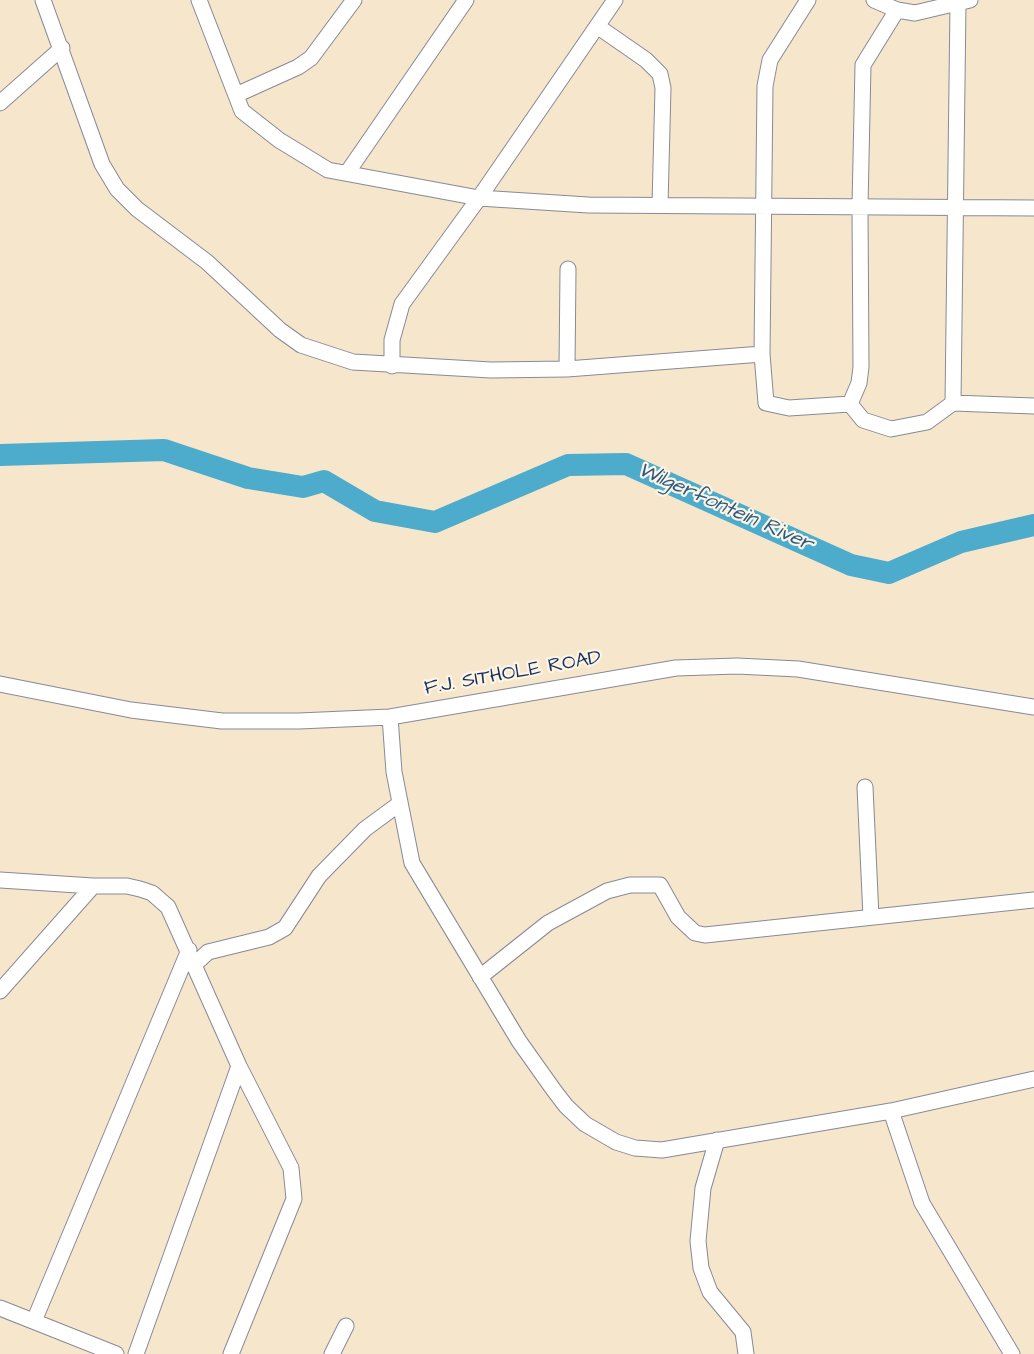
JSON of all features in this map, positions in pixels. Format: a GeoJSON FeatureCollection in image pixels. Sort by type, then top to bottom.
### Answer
{"type":"FeatureCollection","features":[{"type":"Feature","properties":{"kind":"street"},"geometry":{"type":"LineString","coordinates":[[199,0],[242,111],[256,124],[328,170],[479,198],[588,205],[1034,208]]}},
{"type":"Feature","properties":{"kind":"street"},"geometry":{"type":"LineString","coordinates":[[236,94],[298,67],[310,58],[354,0]]}},
{"type":"Feature","properties":{"kind":"street"},"geometry":{"type":"LineString","coordinates":[[347,173],[466,0]]}},
{"type":"Feature","properties":{"kind":"street"},"geometry":{"type":"LineString","coordinates":[[392,366],[392,339],[402,304],[479,198],[615,0]]}},
{"type":"Feature","properties":{"kind":"street"},"geometry":{"type":"LineString","coordinates":[[808,0],[774,53],[767,71],[762,354],[764,397],[770,405],[789,408],[850,404]]}},
{"type":"Feature","properties":{"kind":"street"},"geometry":{"type":"LineString","coordinates":[[874,0],[897,10],[915,13],[964,2],[953,403]]}},
{"type":"Feature","properties":{"kind":"street"},"geometry":{"type":"LineString","coordinates":[[47,2],[102,164],[117,189],[137,209],[207,262],[280,330],[301,345],[353,362],[392,366],[567,369],[762,354]]}},
{"type":"Feature","properties":{"kind":"street"},"geometry":{"type":"LineString","coordinates":[[850,404],[859,383],[861,367],[860,206],[863,65],[897,10]]}},
{"type":"Feature","properties":{"kind":"street"},"geometry":{"type":"LineString","coordinates":[[597,26],[646,60],[660,74],[663,88],[660,206]]}},
{"type":"Feature","properties":{"kind":"street"},"geometry":{"type":"LineString","coordinates":[[0,103],[62,48]]}},
{"type":"Feature","properties":{"kind":"street"},"geometry":{"type":"LineString","coordinates":[[567,369],[568,269]]}},
{"type":"Feature","properties":{"kind":"street"},"geometry":{"type":"LineString","coordinates":[[850,404],[863,420],[891,429],[927,422],[953,403],[1034,406]]}},
{"type":"Feature","properties":{"kind":"street","name":"F.J. SITHOLE ROAD"},"geometry":{"type":"LineString","coordinates":[[0,684],[131,710],[222,721],[390,717],[676,668],[737,666],[798,669],[1034,707]]}},
{"type":"Feature","properties":{"kind":"street"},"geometry":{"type":"LineString","coordinates":[[390,717],[399,804],[412,863],[519,1041],[566,1106],[585,1124],[616,1142],[635,1148],[662,1150],[891,1111],[1034,1079]]}},
{"type":"Feature","properties":{"kind":"street"},"geometry":{"type":"LineString","coordinates":[[865,787],[871,917]]}},
{"type":"Feature","properties":{"kind":"street"},"geometry":{"type":"LineString","coordinates":[[195,964],[208,952],[269,937],[285,928],[319,876],[365,829],[399,804]]}},
{"type":"Feature","properties":{"kind":"street"},"geometry":{"type":"LineString","coordinates":[[0,880],[127,886],[160,898],[168,907],[189,950],[239,1066],[291,1168],[295,1194],[231,1354]]}},
{"type":"Feature","properties":{"kind":"street"},"geometry":{"type":"LineString","coordinates":[[480,977],[548,923],[608,891],[630,885],[660,885],[678,917],[701,935],[1034,900]]}},
{"type":"Feature","properties":{"kind":"street"},"geometry":{"type":"LineString","coordinates":[[0,991],[6,976],[93,886]]}},
{"type":"Feature","properties":{"kind":"street"},"geometry":{"type":"LineString","coordinates":[[33,1321],[189,950]]}},
{"type":"Feature","properties":{"kind":"street"},"geometry":{"type":"LineString","coordinates":[[136,1354],[239,1066]]}},
{"type":"Feature","properties":{"kind":"street"},"geometry":{"type":"LineString","coordinates":[[891,1111],[922,1203],[1012,1354]]}},
{"type":"Feature","properties":{"kind":"street"},"geometry":{"type":"LineString","coordinates":[[717,1140],[703,1188],[698,1241],[701,1268],[710,1292],[743,1332],[746,1354]]}},
{"type":"Feature","properties":{"kind":"street"},"geometry":{"type":"LineString","coordinates":[[0,1308],[116,1354]]}},
{"type":"Feature","properties":{"kind":"street"},"geometry":{"type":"LineString","coordinates":[[332,1354],[346,1326]]}},
{"type":"Feature","properties":{"kind":"waterway","name":"Wilgerfontein River"},"geometry":{"type":"LineString","coordinates":[[0,455],[164,450],[248,478],[303,487],[324,481],[375,511],[435,522],[568,465],[626,464],[851,565],[889,573],[961,542],[1034,525]]}}]}
